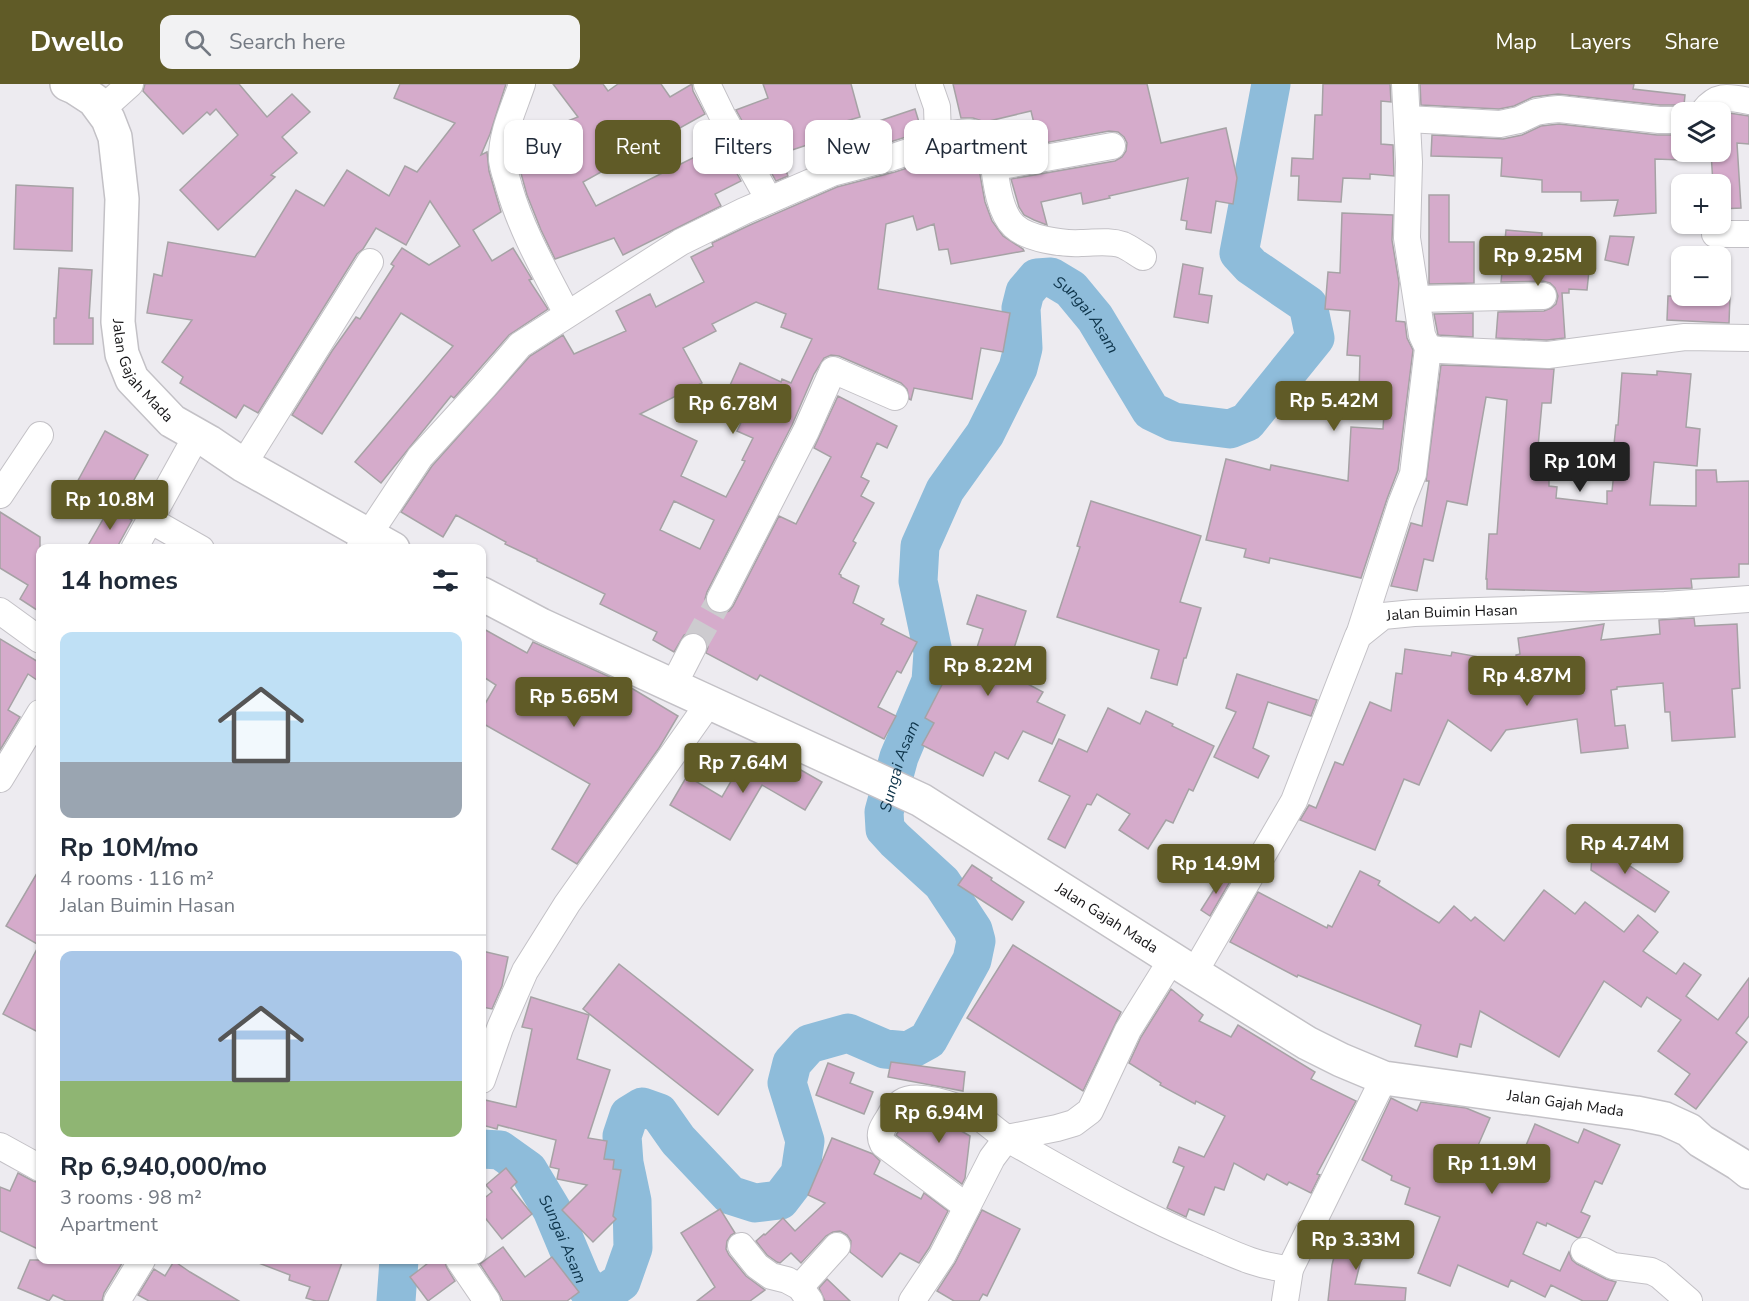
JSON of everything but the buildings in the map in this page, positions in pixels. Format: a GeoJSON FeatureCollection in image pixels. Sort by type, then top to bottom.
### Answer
{"type":"FeatureCollection","features":[{"type":"Feature","properties":{"kind":"main road","name":"Jalan Gajah Mada"},"geometry":{"type":"LineString","coordinates":[[67,84],[94,100],[108,119],[115,136],[122,199],[118,322],[122,354],[132,379],[172,421],[373,544]]}},
{"type":"Feature","properties":{"kind":"main road","name":"Jalan Gajah Mada"},"geometry":{"type":"LineString","coordinates":[[486,596],[541,625],[921,800],[1183,966],[1307,1042],[1341,1060],[1384,1078],[1624,1111],[1665,1119],[1689,1130],[1701,1141],[1749,1172]]}},
{"type":"Feature","properties":{"kind":"street"},"geometry":{"type":"LineString","coordinates":[[101,110],[130,84]]}},
{"type":"Feature","properties":{"kind":"street"},"geometry":{"type":"LineString","coordinates":[[522,84],[506,132],[502,162],[513,201],[530,243],[567,314]]}},
{"type":"Feature","properties":{"kind":"street"},"geometry":{"type":"LineString","coordinates":[[707,84],[769,200]]}},
{"type":"Feature","properties":{"kind":"street"},"geometry":{"type":"LineString","coordinates":[[929,84],[937,107],[937,120]]}},
{"type":"Feature","properties":{"kind":"street"},"geometry":{"type":"LineString","coordinates":[[912,1301],[942,1256],[992,1158],[1007,1138],[1066,1126],[1090,1111],[1128,1030],[1183,966],[1294,801],[1358,636],[1413,474],[1428,348],[1422,335],[1407,238],[1409,162],[1405,84]]}},
{"type":"Feature","properties":{"kind":"street"},"geometry":{"type":"LineString","coordinates":[[1712,102],[1725,97],[1749,101]]}},
{"type":"Feature","properties":{"kind":"street"},"geometry":{"type":"LineString","coordinates":[[1407,120],[1500,124],[1520,120],[1536,112],[1559,109],[1671,120]]}},
{"type":"Feature","properties":{"kind":"street"},"geometry":{"type":"LineString","coordinates":[[1048,158],[1112,146]]}},
{"type":"Feature","properties":{"kind":"street"},"geometry":{"type":"LineString","coordinates":[[373,544],[420,457],[520,345],[681,242],[832,173],[904,153]]}},
{"type":"Feature","properties":{"kind":"street"},"geometry":{"type":"LineString","coordinates":[[995,174],[996,189],[1006,215],[1013,226],[1027,234],[1065,244],[1108,241],[1123,245],[1143,257]]}},
{"type":"Feature","properties":{"kind":"street"},"geometry":{"type":"LineString","coordinates":[[1731,234],[1749,234]]}},
{"type":"Feature","properties":{"kind":"street"},"geometry":{"type":"LineString","coordinates":[[243,465],[370,262]]}},
{"type":"Feature","properties":{"kind":"street"},"geometry":{"type":"LineString","coordinates":[[1417,298],[1543,296]]}},
{"type":"Feature","properties":{"kind":"street"},"geometry":{"type":"LineString","coordinates":[[1428,348],[1548,355],[1685,337],[1749,338]]}},
{"type":"Feature","properties":{"kind":"street"},"geometry":{"type":"LineString","coordinates":[[720,598],[806,431],[833,370],[895,397]]}},
{"type":"Feature","properties":{"kind":"street"},"geometry":{"type":"LineString","coordinates":[[0,495],[40,435]]}},
{"type":"Feature","properties":{"kind":"street"},"geometry":{"type":"LineString","coordinates":[[137,544],[197,435]]}},
{"type":"Feature","properties":{"kind":"street"},"geometry":{"type":"LineString","coordinates":[[150,520],[192,544]]}},
{"type":"Feature","properties":{"kind":"street","name":"Jalan Buimin Hasan"},"geometry":{"type":"LineString","coordinates":[[1358,636],[1383,616],[1414,613],[1665,605],[1749,599]]}},
{"type":"Feature","properties":{"kind":"street"},"geometry":{"type":"LineString","coordinates":[[0,610],[36,637]]}},
{"type":"Feature","properties":{"kind":"street"},"geometry":{"type":"LineString","coordinates":[[673,686],[693,647]]}},
{"type":"Feature","properties":{"kind":"street"},"geometry":{"type":"LineString","coordinates":[[486,1055],[491,1024],[567,904],[709,703]]}},
{"type":"Feature","properties":{"kind":"street"},"geometry":{"type":"LineString","coordinates":[[0,779],[36,720]]}},
{"type":"Feature","properties":{"kind":"street"},"geometry":{"type":"LineString","coordinates":[[1285,1301],[1290,1269],[1384,1078]]}},
{"type":"Feature","properties":{"kind":"street"},"geometry":{"type":"LineString","coordinates":[[967,1207],[883,1144],[880,1134],[900,1103],[915,1098],[963,1108],[982,1118],[1007,1138],[1167,1226],[1252,1262],[1272,1268],[1290,1269]]}},
{"type":"Feature","properties":{"kind":"street"},"geometry":{"type":"LineString","coordinates":[[0,1146],[36,1166]]}},
{"type":"Feature","properties":{"kind":"street"},"geometry":{"type":"LineString","coordinates":[[741,1245],[757,1266],[771,1276],[786,1280],[805,1294],[837,1246]]}},
{"type":"Feature","properties":{"kind":"street"},"geometry":{"type":"LineString","coordinates":[[1584,1251],[1613,1266],[1651,1271],[1659,1275],[1689,1301]]}},
{"type":"Feature","properties":{"kind":"street"},"geometry":{"type":"LineString","coordinates":[[117,1301],[140,1264]]}},
{"type":"Feature","properties":{"kind":"street"},"geometry":{"type":"LineString","coordinates":[[461,1264],[482,1299]]}},
{"type":"Feature","properties":{"kind":"waterway","name":"Sungai Asam"},"geometry":{"type":"LineString","coordinates":[[486,1149],[500,1150],[528,1170],[552,1210],[581,1279],[591,1294],[605,1293],[621,1282],[633,1248],[632,1201],[624,1163],[622,1136],[629,1115],[642,1107],[659,1113],[678,1140],[730,1195],[755,1203],[780,1200],[800,1174],[805,1141],[787,1083],[792,1063],[809,1044],[848,1033],[885,1049],[908,1051],[928,1040],[972,960],[976,941],[973,930],[942,883],[885,829],[884,812],[899,757],[931,681],[933,652],[918,581],[920,546],[945,490],[985,434],[1018,368],[1023,348],[1021,308],[1025,292],[1037,278],[1051,277],[1071,289],[1095,318],[1151,411],[1174,422],[1230,429],[1247,422],[1315,338],[1308,305],[1251,266],[1239,253],[1271,84]]}},
{"type":"Feature","properties":{"kind":"waterway","name":"Sungai Asam"},"geometry":{"type":"LineString","coordinates":[[396,1301],[399,1264]]}},
{"type":"Feature","properties":{"kind":"tunnel"},"geometry":{"type":"LineString","coordinates":[[693,647],[720,599]]}}]}
